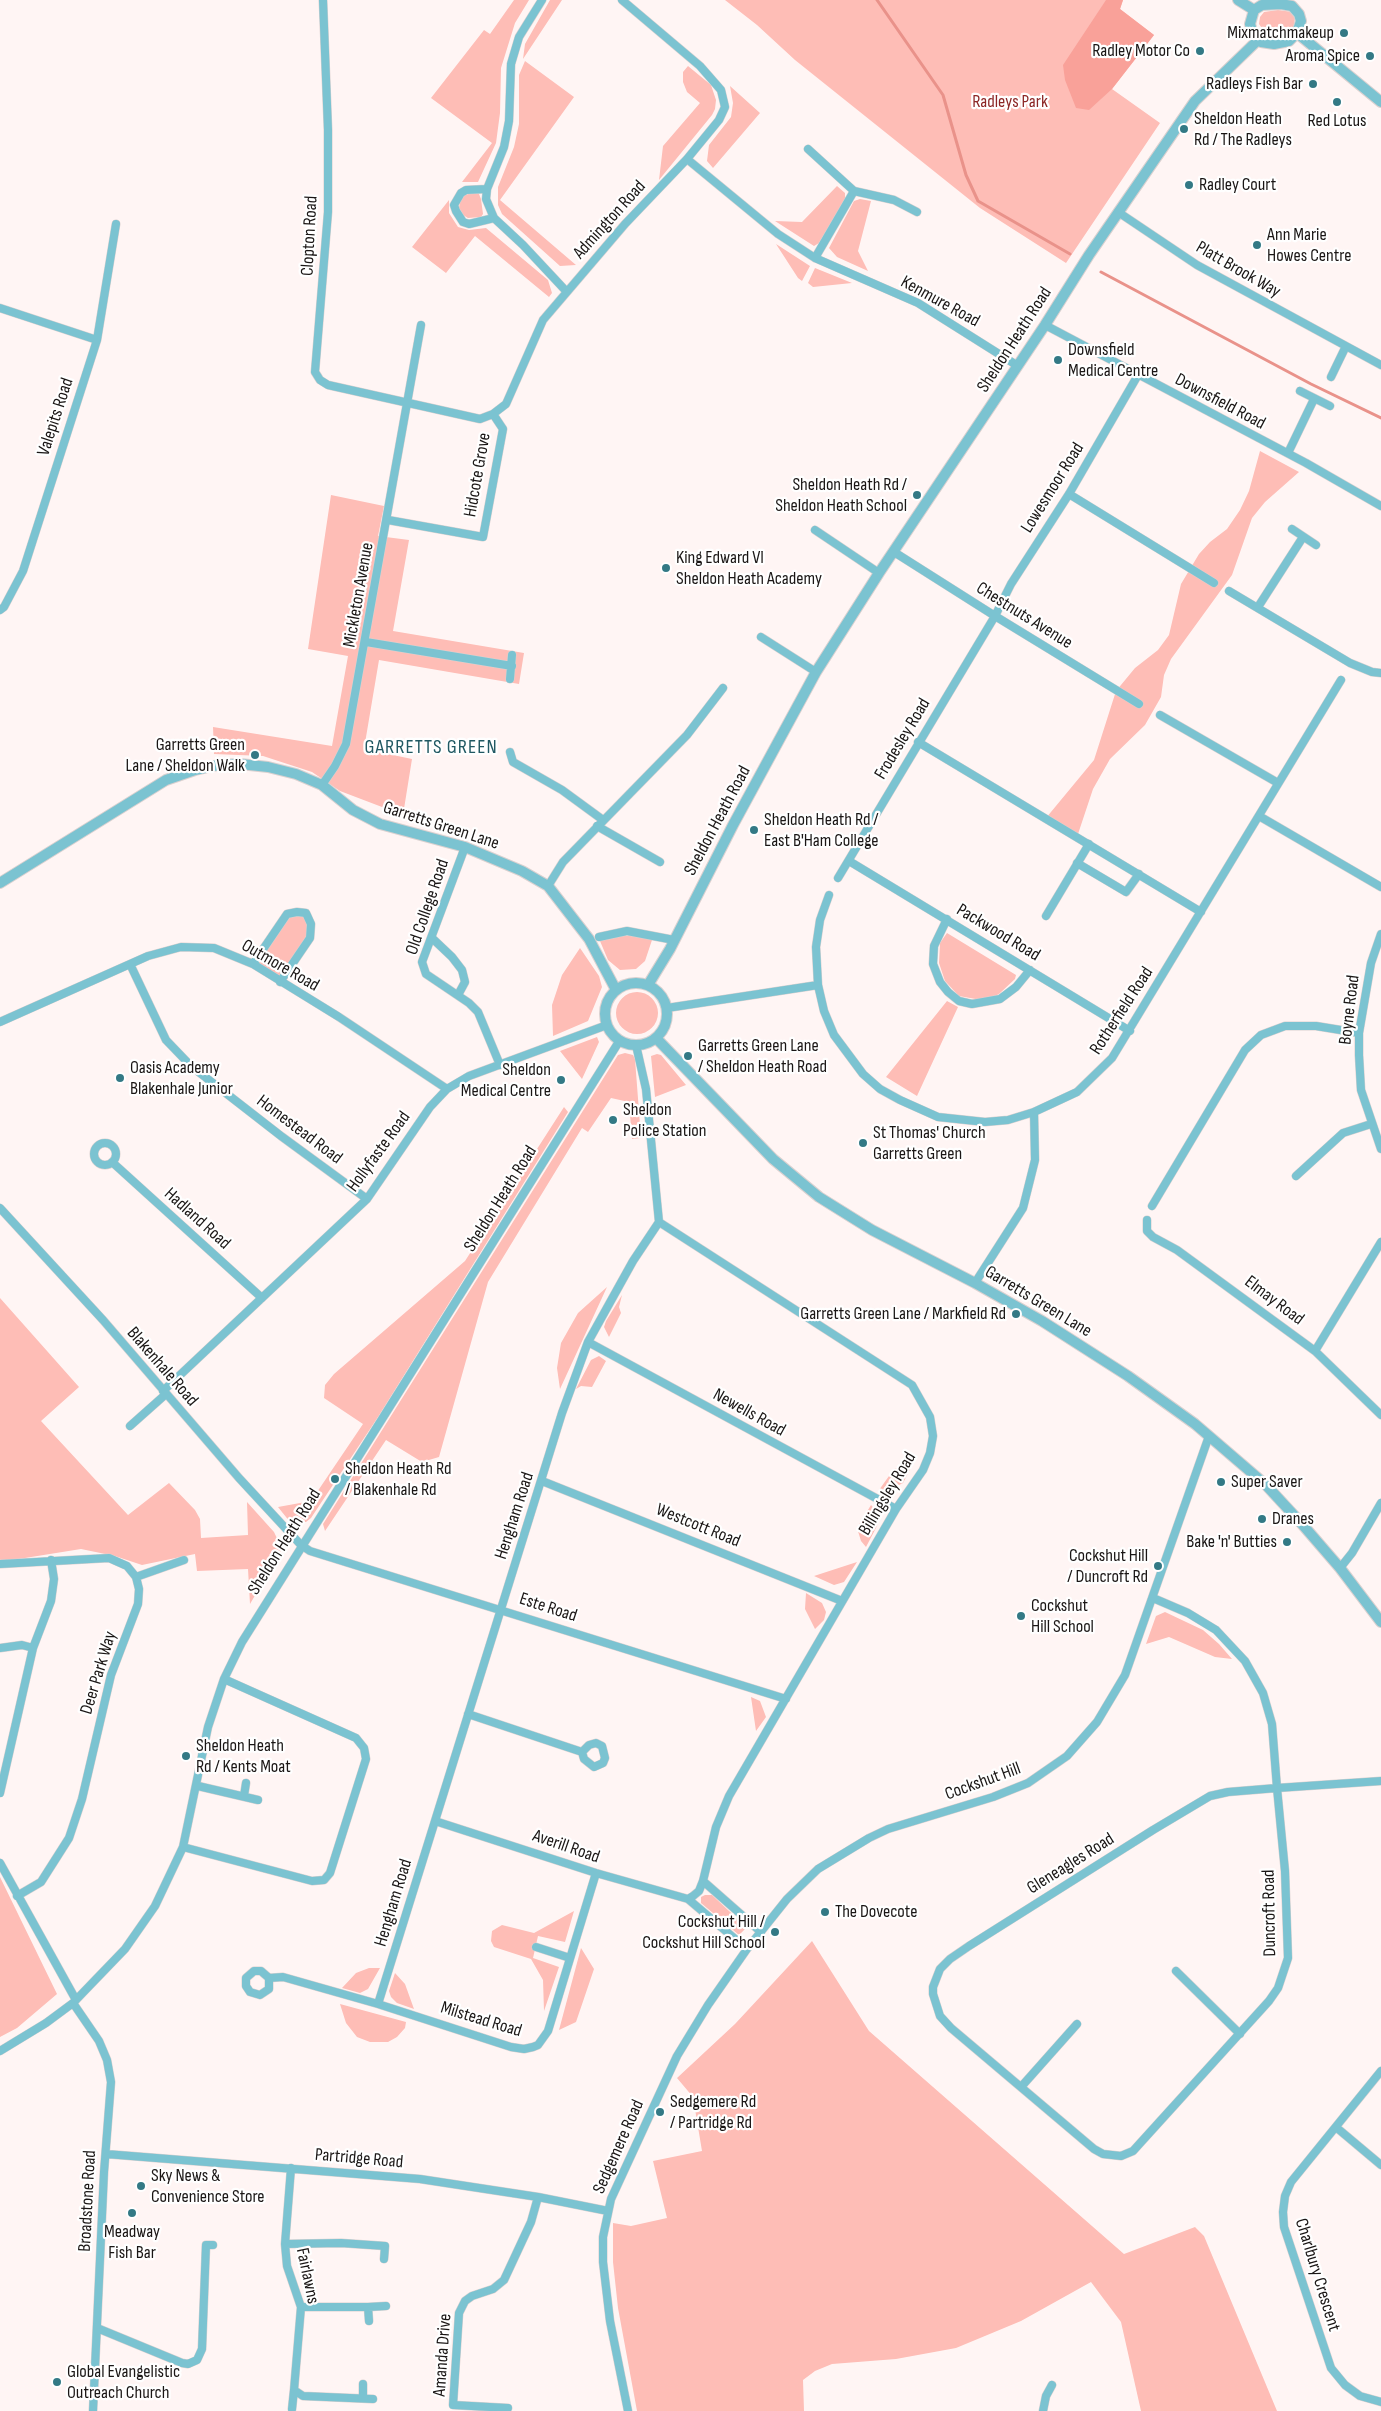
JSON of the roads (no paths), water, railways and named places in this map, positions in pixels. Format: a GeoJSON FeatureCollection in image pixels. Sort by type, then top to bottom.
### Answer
{"type":"FeatureCollection","features":[{"type":"Feature","properties":{"kind":"street","name":"Clopton Road"},"geometry":{"type":"LineString","coordinates":[[323,0],[328,130],[328,212],[315,372],[320,380],[328,385],[408,404]]}},
{"type":"Feature","properties":{"kind":"street"},"geometry":{"type":"LineString","coordinates":[[542,0],[519,37],[511,64],[509,121],[505,139],[486,189],[486,199],[494,218],[523,245],[566,291]]}},
{"type":"Feature","properties":{"kind":"street","name":"Admington Road"},"geometry":{"type":"LineString","coordinates":[[493,414],[506,404],[543,320],[625,224],[687,159],[719,120],[725,107],[721,90],[700,66],[622,0]]}},
{"type":"Feature","properties":{"kind":"street"},"geometry":{"type":"LineString","coordinates":[[1238,0],[1254,10]]}},
{"type":"Feature","properties":{"kind":"street"},"geometry":{"type":"LineString","coordinates":[[1262,5],[1299,5],[1301,21],[1297,33],[1288,41],[1274,44],[1258,40],[1250,24],[1254,10],[1262,5]]}},
{"type":"Feature","properties":{"kind":"street"},"geometry":{"type":"LineString","coordinates":[[1297,33],[1381,102]]}},
{"type":"Feature","properties":{"kind":"street","name":"Sheldon Heath Road"},"geometry":{"type":"LineString","coordinates":[[648,985],[674,940],[733,825],[816,672],[1118,212],[1195,101],[1258,40]]}},
{"type":"Feature","properties":{"kind":"street"},"geometry":{"type":"LineString","coordinates":[[808,148],[854,191],[894,200],[916,212]]}},
{"type":"Feature","properties":{"kind":"street","name":"Kenmure Road"},"geometry":{"type":"LineString","coordinates":[[687,159],[778,234],[815,258],[918,303],[1018,366]]}},
{"type":"Feature","properties":{"kind":"street"},"geometry":{"type":"LineString","coordinates":[[486,189],[466,190],[461,193],[454,205],[456,212],[463,222],[469,224],[494,218]]}},
{"type":"Feature","properties":{"kind":"street"},"geometry":{"type":"LineString","coordinates":[[815,258],[854,191]]}},
{"type":"Feature","properties":{"kind":"street","name":"Platt Brook Way"},"geometry":{"type":"LineString","coordinates":[[1118,212],[1197,265],[1346,346],[1380,362]]}},
{"type":"Feature","properties":{"kind":"street","name":"Valepits Road"},"geometry":{"type":"LineString","coordinates":[[0,610],[4,607],[23,571],[97,340],[116,224]]}},
{"type":"Feature","properties":{"kind":"street"},"geometry":{"type":"LineString","coordinates":[[0,308],[97,340]]}},
{"type":"Feature","properties":{"kind":"street","name":"Mickleton Avenue"},"geometry":{"type":"LineString","coordinates":[[322,785],[336,766],[346,744],[388,520],[421,325]]}},
{"type":"Feature","properties":{"kind":"street","name":"Downsfield Road"},"geometry":{"type":"LineString","coordinates":[[1045,325],[1288,453],[1381,506]]}},
{"type":"Feature","properties":{"kind":"street"},"geometry":{"type":"LineString","coordinates":[[1331,378],[1346,346]]}},
{"type":"Feature","properties":{"kind":"street","name":"Lowesmoor Road"},"geometry":{"type":"LineString","coordinates":[[994,616],[1011,584],[1069,494],[1138,375]]}},
{"type":"Feature","properties":{"kind":"street"},"geometry":{"type":"LineString","coordinates":[[1300,391],[1330,406]]}},
{"type":"Feature","properties":{"kind":"street"},"geometry":{"type":"LineString","coordinates":[[1288,453],[1314,399]]}},
{"type":"Feature","properties":{"kind":"street"},"geometry":{"type":"LineString","coordinates":[[408,404],[480,419],[493,414]]}},
{"type":"Feature","properties":{"kind":"street","name":"Hidcote Grove"},"geometry":{"type":"LineString","coordinates":[[388,520],[483,537],[503,429],[493,414]]}},
{"type":"Feature","properties":{"kind":"street"},"geometry":{"type":"LineString","coordinates":[[1069,494],[1214,583]]}},
{"type":"Feature","properties":{"kind":"street"},"geometry":{"type":"LineString","coordinates":[[1292,529],[1316,546]]}},
{"type":"Feature","properties":{"kind":"street"},"geometry":{"type":"LineString","coordinates":[[815,530],[880,573]]}},
{"type":"Feature","properties":{"kind":"street"},"geometry":{"type":"LineString","coordinates":[[1258,607],[1303,537]]}},
{"type":"Feature","properties":{"kind":"street","name":"Chestnuts Avenue"},"geometry":{"type":"LineString","coordinates":[[894,552],[994,616],[1139,704]]}},
{"type":"Feature","properties":{"kind":"street"},"geometry":{"type":"LineString","coordinates":[[1229,591],[1350,663],[1372,672],[1381,672]]}},
{"type":"Feature","properties":{"kind":"street","name":"Frodesley Road"},"geometry":{"type":"LineString","coordinates":[[838,878],[994,616]]}},
{"type":"Feature","properties":{"kind":"street"},"geometry":{"type":"LineString","coordinates":[[761,636],[816,672]]}},
{"type":"Feature","properties":{"kind":"street"},"geometry":{"type":"LineString","coordinates":[[366,642],[512,666]]}},
{"type":"Feature","properties":{"kind":"street"},"geometry":{"type":"LineString","coordinates":[[510,679],[512,655]]}},
{"type":"Feature","properties":{"kind":"street","name":"Rotherfield Road"},"geometry":{"type":"LineString","coordinates":[[829,895],[820,920],[816,947],[818,985],[824,1011],[834,1036],[850,1060],[880,1089],[922,1111],[960,1121],[985,1122],[1008,1120],[1034,1112],[1062,1100],[1090,1082],[1112,1058],[1341,680]]}},
{"type":"Feature","properties":{"kind":"street"},"geometry":{"type":"LineString","coordinates":[[548,886],[564,862],[597,826],[688,735],[723,688]]}},
{"type":"Feature","properties":{"kind":"street"},"geometry":{"type":"LineString","coordinates":[[1160,715],[1278,784]]}},
{"type":"Feature","properties":{"kind":"street"},"geometry":{"type":"LineString","coordinates":[[918,742],[1201,912]]}},
{"type":"Feature","properties":{"kind":"street"},"geometry":{"type":"LineString","coordinates":[[510,752],[509,764],[562,790],[603,820]]}},
{"type":"Feature","properties":{"kind":"street","name":"Garretts Green Lane"},"geometry":{"type":"LineString","coordinates":[[0,883],[166,780],[195,770],[240,764],[266,766],[296,774],[322,785],[353,810],[380,824],[465,847],[522,871],[548,886],[589,939],[616,990]]}},
{"type":"Feature","properties":{"kind":"street"},"geometry":{"type":"LineString","coordinates":[[1259,816],[1381,887]]}},
{"type":"Feature","properties":{"kind":"street"},"geometry":{"type":"LineString","coordinates":[[597,826],[660,862]]}},
{"type":"Feature","properties":{"kind":"street"},"geometry":{"type":"LineString","coordinates":[[1046,916],[1089,844]]}},
{"type":"Feature","properties":{"kind":"street","name":"Old College Road"},"geometry":{"type":"LineString","coordinates":[[465,847],[422,962],[426,974],[458,995],[478,1012],[500,1065]]}},
{"type":"Feature","properties":{"kind":"street","name":"Packwood Road"},"geometry":{"type":"LineString","coordinates":[[849,861],[1130,1030]]}},
{"type":"Feature","properties":{"kind":"street"},"geometry":{"type":"LineString","coordinates":[[1077,863],[1126,892],[1138,874]]}},
{"type":"Feature","properties":{"kind":"street"},"geometry":{"type":"LineString","coordinates":[[253,964],[286,914],[306,913],[311,924],[310,938],[280,982]]}},
{"type":"Feature","properties":{"kind":"street"},"geometry":{"type":"LineString","coordinates":[[947,920],[934,946],[933,964],[940,982],[948,992],[959,1000],[972,1004],[1000,999],[1016,987],[1030,970]]}},
{"type":"Feature","properties":{"kind":"street"},"geometry":{"type":"LineString","coordinates":[[599,937],[627,931],[674,940]]}},
{"type":"Feature","properties":{"kind":"street","name":"Boyne Road"},"geometry":{"type":"LineString","coordinates":[[1381,934],[1371,963],[1359,1033],[1362,1090],[1371,1124],[1381,1149]]}},
{"type":"Feature","properties":{"kind":"street"},"geometry":{"type":"LineString","coordinates":[[432,938],[452,956],[462,970],[464,982],[458,995]]}},
{"type":"Feature","properties":{"kind":"street","name":"Outmore Road"},"geometry":{"type":"LineString","coordinates":[[0,1022],[166,950],[214,948],[253,964],[339,1017],[447,1089]]}},
{"type":"Feature","properties":{"kind":"street","name":"Homestead Road"},"geometry":{"type":"LineString","coordinates":[[130,964],[166,1040],[191,1066],[281,1136],[367,1199]]}},
{"type":"Feature","properties":{"kind":"street"},"geometry":{"type":"LineString","coordinates":[[630,984],[648,985],[662,997],[667,1008],[666,1022],[656,1038],[636,1045],[620,1040],[608,1025],[606,1005],[616,990],[630,984]]}},
{"type":"Feature","properties":{"kind":"street"},"geometry":{"type":"LineString","coordinates":[[667,1008],[818,985]]}},
{"type":"Feature","properties":{"kind":"street","name":"Hollyfaste Road"},"geometry":{"type":"LineString","coordinates":[[130,1426],[367,1199],[430,1107],[447,1089],[469,1076],[608,1025]]}},
{"type":"Feature","properties":{"kind":"street"},"geometry":{"type":"LineString","coordinates":[[1152,1206],[1244,1050],[1261,1035],[1285,1026],[1316,1026],[1359,1033]]}},
{"type":"Feature","properties":{"kind":"street","name":"Garretts Green Lane"},"geometry":{"type":"LineString","coordinates":[[656,1038],[774,1159],[819,1198],[872,1230],[975,1283],[1079,1344],[1209,1436],[1266,1485],[1340,1568],[1381,1622]]}},
{"type":"Feature","properties":{"kind":"street","name":"Sheldon Heath Road"},"geometry":{"type":"LineString","coordinates":[[0,2051],[46,2023],[74,2001],[125,1949],[155,1906],[183,1848],[198,1786],[208,1728],[224,1679],[242,1642],[301,1545],[620,1040]]}},
{"type":"Feature","properties":{"kind":"street"},"geometry":{"type":"LineString","coordinates":[[636,1045],[646,1089],[659,1222]]}},
{"type":"Feature","properties":{"kind":"street"},"geometry":{"type":"LineString","coordinates":[[975,1283],[1023,1208],[1035,1160],[1034,1112]]}},
{"type":"Feature","properties":{"kind":"street"},"geometry":{"type":"LineString","coordinates":[[1296,1176],[1343,1134],[1371,1124]]}},
{"type":"Feature","properties":{"kind":"street","name":"Hadland Road"},"geometry":{"type":"LineString","coordinates":[[112,1162],[262,1298]]}},
{"type":"Feature","properties":{"kind":"street","name":"Blakenhale Road"},"geometry":{"type":"LineString","coordinates":[[0,1208],[301,1545]]}},
{"type":"Feature","properties":{"kind":"street","name":"Elmay Road"},"geometry":{"type":"LineString","coordinates":[[1147,1220],[1147,1231],[1153,1237],[1177,1250],[1315,1351],[1381,1415]]}},
{"type":"Feature","properties":{"kind":"street","name":"Hengham Road"},"geometry":{"type":"LineString","coordinates":[[378,2004],[562,1412],[588,1342],[633,1261],[659,1222]]}},
{"type":"Feature","properties":{"kind":"street","name":"Billingsley Road"},"geometry":{"type":"LineString","coordinates":[[659,1222],[912,1385],[925,1405],[930,1417],[932,1436],[930,1453],[923,1470],[896,1509],[729,1796],[716,1827],[703,1881]]}},
{"type":"Feature","properties":{"kind":"street"},"geometry":{"type":"LineString","coordinates":[[1315,1351],[1381,1242]]}},
{"type":"Feature","properties":{"kind":"street","name":"Newells Road"},"geometry":{"type":"LineString","coordinates":[[588,1342],[896,1509]]}},
{"type":"Feature","properties":{"kind":"street","name":"Cockshut Hill"},"geometry":{"type":"LineString","coordinates":[[747,1949],[787,1899],[818,1869],[869,1838],[888,1829],[993,1797],[1028,1783],[1067,1756],[1097,1722],[1125,1675],[1209,1436]]}},
{"type":"Feature","properties":{"kind":"street","name":"Westcott Road"},"geometry":{"type":"LineString","coordinates":[[542,1480],[842,1601]]}},
{"type":"Feature","properties":{"kind":"street"},"geometry":{"type":"LineString","coordinates":[[1340,1568],[1352,1553],[1381,1503]]}},
{"type":"Feature","properties":{"kind":"street","name":"Este Road"},"geometry":{"type":"LineString","coordinates":[[301,1545],[310,1551],[786,1699]]}},
{"type":"Feature","properties":{"kind":"street"},"geometry":{"type":"LineString","coordinates":[[0,1564],[110,1558],[127,1566],[136,1577],[184,1560]]}},
{"type":"Feature","properties":{"kind":"street"},"geometry":{"type":"LineString","coordinates":[[0,1793],[33,1648],[51,1601],[54,1579],[51,1560]]}},
{"type":"Feature","properties":{"kind":"street","name":"Deer Park Way"},"geometry":{"type":"LineString","coordinates":[[17,1896],[41,1882],[69,1838],[82,1800],[111,1676],[138,1604],[139,1589],[136,1577]]}},
{"type":"Feature","properties":{"kind":"street","name":"Duncroft Road"},"geometry":{"type":"LineString","coordinates":[[1021,2087],[1094,2149],[1103,2154],[1121,2156],[1133,2151],[1240,2034],[1278,1988],[1288,1958],[1288,1931],[1270,1711],[1257,1679],[1245,1661],[1216,1630],[1188,1613],[1153,1598]]}},
{"type":"Feature","properties":{"kind":"street"},"geometry":{"type":"LineString","coordinates":[[0,1648],[22,1645],[33,1648]]}},
{"type":"Feature","properties":{"kind":"street"},"geometry":{"type":"LineString","coordinates":[[183,1848],[312,1881],[324,1880],[330,1873],[366,1759],[364,1748],[356,1738],[224,1679]]}},
{"type":"Feature","properties":{"kind":"street"},"geometry":{"type":"LineString","coordinates":[[468,1714],[582,1752]]}},
{"type":"Feature","properties":{"kind":"street","name":"Gleneagles Road"},"geometry":{"type":"LineString","coordinates":[[1021,2087],[951,2028],[940,2016],[934,2003],[933,1987],[936,1977],[945,1964],[1153,1830],[1210,1796],[1228,1792],[1381,1781]]}},
{"type":"Feature","properties":{"kind":"street"},"geometry":{"type":"LineString","coordinates":[[244,1796],[246,1783]]}},
{"type":"Feature","properties":{"kind":"street"},"geometry":{"type":"LineString","coordinates":[[198,1786],[258,1800]]}},
{"type":"Feature","properties":{"kind":"street","name":"Averill Road"},"geometry":{"type":"LineString","coordinates":[[435,1821],[596,1873],[688,1899],[747,1949]]}},
{"type":"Feature","properties":{"kind":"street","name":"Broadstone Road"},"geometry":{"type":"LineString","coordinates":[[0,1862],[74,2001],[99,2041],[107,2060],[111,2082],[93,2411]]}},
{"type":"Feature","properties":{"kind":"street","name":"Milstead Road"},"geometry":{"type":"LineString","coordinates":[[269,1978],[283,1977],[296,1980],[511,2046],[524,2049],[533,2047],[538,2045],[548,2032],[596,1873]]}},
{"type":"Feature","properties":{"kind":"street"},"geometry":{"type":"LineString","coordinates":[[688,1899],[699,1891],[703,1881],[761,1932]]}},
{"type":"Feature","properties":{"kind":"street"},"geometry":{"type":"LineString","coordinates":[[536,1947],[570,1958]]}},
{"type":"Feature","properties":{"kind":"street","name":"Sedgemere Road"},"geometry":{"type":"LineString","coordinates":[[628,2411],[610,2321],[603,2262],[603,2237],[611,2199],[665,2079],[708,2004],[747,1949]]}},
{"type":"Feature","properties":{"kind":"street"},"geometry":{"type":"LineString","coordinates":[[1176,1971],[1240,2034]]}},
{"type":"Feature","properties":{"kind":"street"},"geometry":{"type":"LineString","coordinates":[[1021,2087],[1077,2024]]}},
{"type":"Feature","properties":{"kind":"street","name":"Charlbury Crescent"},"geometry":{"type":"LineString","coordinates":[[1381,2071],[1337,2128],[1291,2182],[1284,2196],[1284,2227],[1331,2368],[1345,2385],[1360,2396],[1381,2402]]}},
{"type":"Feature","properties":{"kind":"street"},"geometry":{"type":"LineString","coordinates":[[1337,2128],[1381,2165]]}},
{"type":"Feature","properties":{"kind":"street","name":"Partridge Road"},"geometry":{"type":"LineString","coordinates":[[106,2154],[420,2179],[538,2197],[608,2211]]}},
{"type":"Feature","properties":{"kind":"street","name":"Fairlawns"},"geometry":{"type":"LineString","coordinates":[[291,2168],[285,2244],[287,2266],[301,2307],[292,2409]]}},
{"type":"Feature","properties":{"kind":"street","name":"Amanda Drive"},"geometry":{"type":"LineString","coordinates":[[508,2408],[453,2405],[459,2314],[465,2301],[472,2296],[493,2289],[504,2280],[531,2222],[538,2197]]}},
{"type":"Feature","properties":{"kind":"street"},"geometry":{"type":"LineString","coordinates":[[285,2244],[341,2243],[385,2246],[384,2259]]}},
{"type":"Feature","properties":{"kind":"street"},"geometry":{"type":"LineString","coordinates":[[97,2328],[182,2363],[188,2364],[197,2360],[202,2349],[206,2245],[213,2245]]}},
{"type":"Feature","properties":{"kind":"street"},"geometry":{"type":"LineString","coordinates":[[301,2307],[386,2306]]}},
{"type":"Feature","properties":{"kind":"street"},"geometry":{"type":"LineString","coordinates":[[368,2307],[369,2321]]}},
{"type":"Feature","properties":{"kind":"street"},"geometry":{"type":"LineString","coordinates":[[362,2384],[363,2398]]}},
{"type":"Feature","properties":{"kind":"street"},"geometry":{"type":"LineString","coordinates":[[1043,2411],[1046,2396],[1052,2386]]}},
{"type":"Feature","properties":{"kind":"street"},"geometry":{"type":"LineString","coordinates":[[294,2390],[303,2396],[373,2399]]}},
{"type":"Feature","properties":{"kind":"waterway"},"geometry":{"type":"LineString","coordinates":[[877,0],[943,95],[966,175],[978,201],[1070,254]]}},
{"type":"Feature","properties":{"kind":"waterway"},"geometry":{"type":"LineString","coordinates":[[1101,272],[1311,384],[1381,418]]}},
{"type":"Feature","properties":{"kind":"place","name":"Mixmatchmakeup"},"geometry":{"type":"Point","coordinates":[1344,33]}},
{"type":"Feature","properties":{"kind":"place","name":"Radley Motor Co"},"geometry":{"type":"Point","coordinates":[1200,51]}},
{"type":"Feature","properties":{"kind":"place","name":"Aroma Spice"},"geometry":{"type":"Point","coordinates":[1370,56]}},
{"type":"Feature","properties":{"kind":"place","name":"Radleys Fish Bar"},"geometry":{"type":"Point","coordinates":[1313,84]}},
{"type":"Feature","properties":{"kind":"place","name":"Red Lotus"},"geometry":{"type":"Point","coordinates":[1337,102]}},
{"type":"Feature","properties":{"kind":"place","name":"Sheldon Heath Rd / The Radleys"},"geometry":{"type":"Point","coordinates":[1184,129]}},
{"type":"Feature","properties":{"kind":"place","name":"Radley Court"},"geometry":{"type":"Point","coordinates":[1189,185]}},
{"type":"Feature","properties":{"kind":"place","name":"Ann Marie Howes Centre"},"geometry":{"type":"Point","coordinates":[1257,245]}},
{"type":"Feature","properties":{"kind":"place","name":"Downsfield Medical Centre"},"geometry":{"type":"Point","coordinates":[1058,360]}},
{"type":"Feature","properties":{"kind":"place","name":"Sheldon Heath Rd / Sheldon Heath School"},"geometry":{"type":"Point","coordinates":[917,495]}},
{"type":"Feature","properties":{"kind":"place","name":"King Edward VI Sheldon Heath Academy"},"geometry":{"type":"Point","coordinates":[666,568]}},
{"type":"Feature","properties":{"kind":"place","name":"Garretts Green Lane / Sheldon Walk"},"geometry":{"type":"Point","coordinates":[255,755]}},
{"type":"Feature","properties":{"kind":"place","name":"Sheldon Heath Rd / East B'Ham College"},"geometry":{"type":"Point","coordinates":[754,830]}},
{"type":"Feature","properties":{"kind":"place","name":"Garretts Green Lane / Sheldon Heath Road"},"geometry":{"type":"Point","coordinates":[688,1056]}},
{"type":"Feature","properties":{"kind":"place","name":"Oasis Academy Blakenhale Junior"},"geometry":{"type":"Point","coordinates":[120,1078]}},
{"type":"Feature","properties":{"kind":"place","name":"Sheldon Medical Centre"},"geometry":{"type":"Point","coordinates":[561,1080]}},
{"type":"Feature","properties":{"kind":"place","name":"Sheldon Police Station"},"geometry":{"type":"Point","coordinates":[613,1120]}},
{"type":"Feature","properties":{"kind":"place","name":"St Thomas' Church Garretts Green"},"geometry":{"type":"Point","coordinates":[863,1143]}},
{"type":"Feature","properties":{"kind":"place","name":"Garretts Green Lane / Markfield Rd"},"geometry":{"type":"Point","coordinates":[1016,1314]}},
{"type":"Feature","properties":{"kind":"place","name":"Sheldon Heath Rd / Blakenhale Rd"},"geometry":{"type":"Point","coordinates":[335,1479]}},
{"type":"Feature","properties":{"kind":"place","name":"Super Saver"},"geometry":{"type":"Point","coordinates":[1221,1482]}},
{"type":"Feature","properties":{"kind":"place","name":"Dranes"},"geometry":{"type":"Point","coordinates":[1262,1519]}},
{"type":"Feature","properties":{"kind":"place","name":"Bake 'n' Butties"},"geometry":{"type":"Point","coordinates":[1287,1542]}},
{"type":"Feature","properties":{"kind":"place","name":"Cockshut Hill / Duncroft Rd"},"geometry":{"type":"Point","coordinates":[1158,1566]}},
{"type":"Feature","properties":{"kind":"place","name":"Cockshut Hill School"},"geometry":{"type":"Point","coordinates":[1021,1616]}},
{"type":"Feature","properties":{"kind":"place","name":"Sheldon Heath Rd / Kents Moat"},"geometry":{"type":"Point","coordinates":[186,1756]}},
{"type":"Feature","properties":{"kind":"place","name":"The Dovecote"},"geometry":{"type":"Point","coordinates":[825,1912]}},
{"type":"Feature","properties":{"kind":"place","name":"Cockshut Hill / Cockshut Hill School"},"geometry":{"type":"Point","coordinates":[775,1932]}},
{"type":"Feature","properties":{"kind":"place","name":"Sedgemere Rd / Partridge Rd"},"geometry":{"type":"Point","coordinates":[660,2112]}},
{"type":"Feature","properties":{"kind":"place","name":"Sky News & Convenience Store"},"geometry":{"type":"Point","coordinates":[141,2186]}},
{"type":"Feature","properties":{"kind":"place","name":"Meadway Fish Bar"},"geometry":{"type":"Point","coordinates":[132,2213]}},
{"type":"Feature","properties":{"kind":"place","name":"Global Evangelistic Outreach Church"},"geometry":{"type":"Point","coordinates":[57,2382]}},
{"type":"Feature","properties":{"kind":"district","name":"GARRETTS GREEN"},"geometry":{"type":"Point","coordinates":[431,748]}},
{"type":"Feature","properties":{"kind":"park label","name":"Radleys Park"},"geometry":{"type":"Point","coordinates":[1010,102]}}]}
